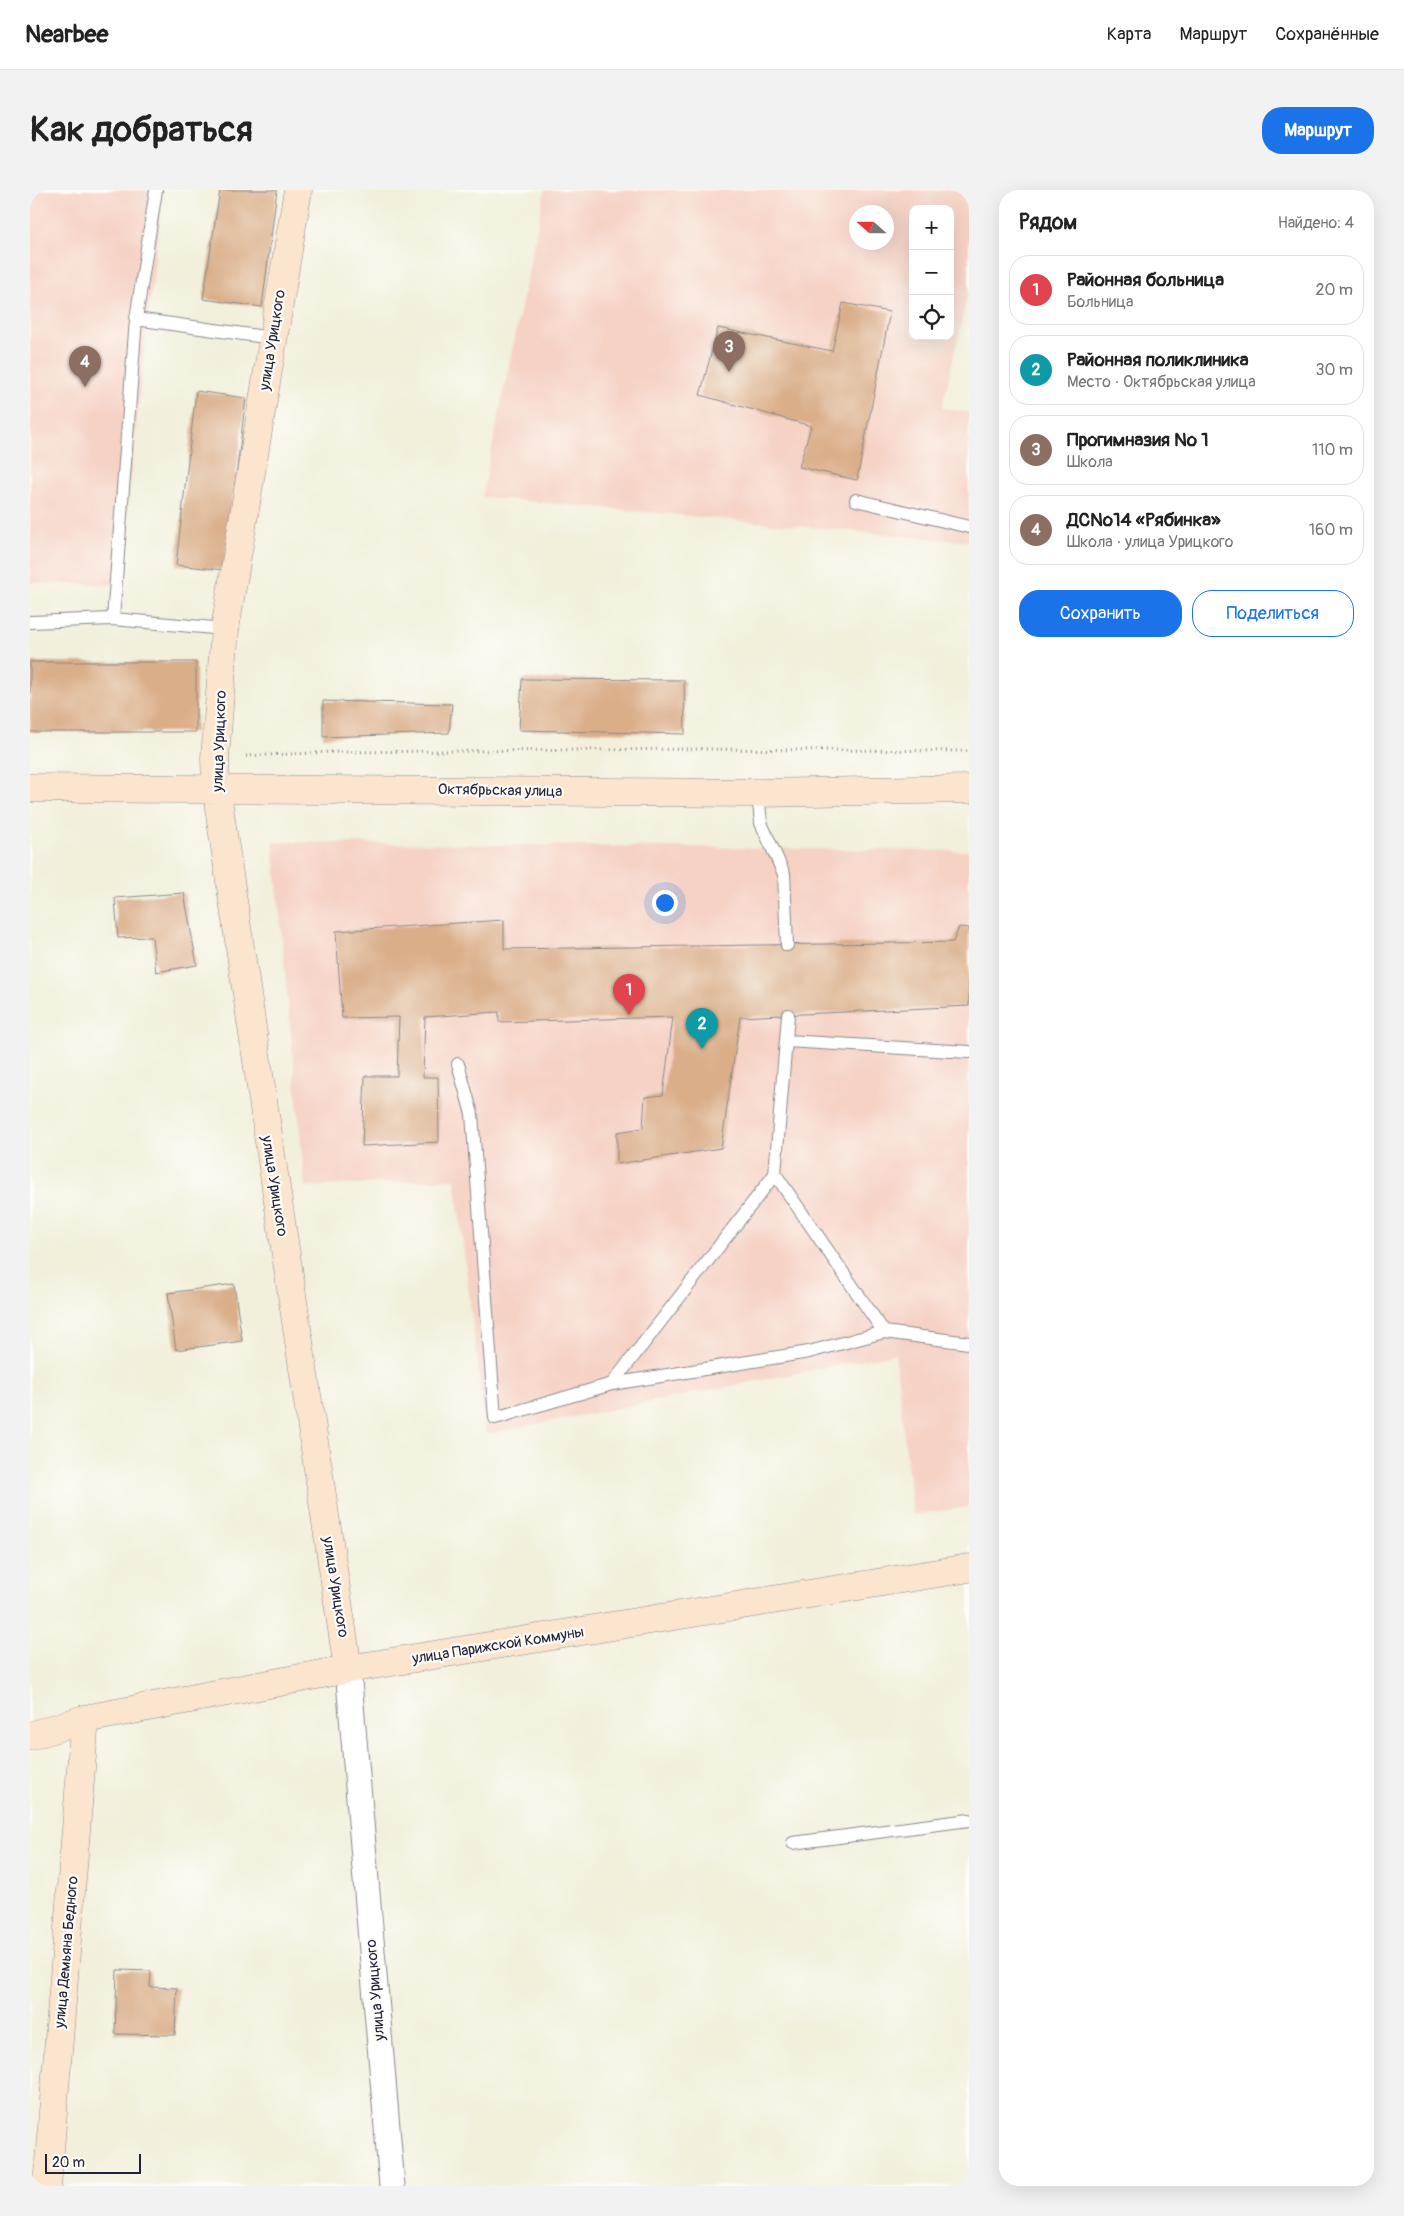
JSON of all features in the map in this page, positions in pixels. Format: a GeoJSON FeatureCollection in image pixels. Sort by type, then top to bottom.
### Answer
{"type":"FeatureCollection","features":[{"type":"Feature","properties":{"kind":"main road","name":"улица Урицкого"},"geometry":{"type":"LineString","coordinates":[[298,190],[225,629],[216,758],[216,788],[348,1669]]}},
{"type":"Feature","properties":{"kind":"main road","name":"Октябрьская улица"},"geometry":{"type":"LineString","coordinates":[[30,788],[758,793],[969,789]]}},
{"type":"Feature","properties":{"kind":"main road","name":"улица Парижской Коммуны"},"geometry":{"type":"LineString","coordinates":[[30,1736],[85,1719],[348,1669],[969,1568]]}},
{"type":"Feature","properties":{"kind":"main road","name":"улица Демьяна Бедного"},"geometry":{"type":"LineString","coordinates":[[47,2186],[85,1719]]}},
{"type":"Feature","properties":{"kind":"street","name":"улица Урицкого"},"geometry":{"type":"LineString","coordinates":[[348,1669],[392,2186]]}},
{"type":"Feature","properties":{"kind":"lane"},"geometry":{"type":"LineString","coordinates":[[113,618],[136,319],[156,190]]}},
{"type":"Feature","properties":{"kind":"lane"},"geometry":{"type":"LineString","coordinates":[[136,319],[272,338]]}},
{"type":"Feature","properties":{"kind":"lane"},"geometry":{"type":"LineString","coordinates":[[856,500],[969,528]]}},
{"type":"Feature","properties":{"kind":"lane"},"geometry":{"type":"LineString","coordinates":[[30,622],[113,618],[225,629]]}},
{"type":"Feature","properties":{"kind":"lane"},"geometry":{"type":"LineString","coordinates":[[758,793],[761,822],[784,874],[787,945]]}},
{"type":"Feature","properties":{"kind":"lane"},"geometry":{"type":"LineString","coordinates":[[612,1384],[774,1174],[788,1014]]}},
{"type":"Feature","properties":{"kind":"lane"},"geometry":{"type":"LineString","coordinates":[[787,1041],[969,1052]]}},
{"type":"Feature","properties":{"kind":"lane"},"geometry":{"type":"LineString","coordinates":[[458,1064],[472,1114],[495,1418],[612,1384],[809,1352],[884,1332],[969,1343]]}},
{"type":"Feature","properties":{"kind":"lane"},"geometry":{"type":"LineString","coordinates":[[774,1174],[884,1332]]}},
{"type":"Feature","properties":{"kind":"lane"},"geometry":{"type":"LineString","coordinates":[[793,1843],[969,1820]]}},
{"type":"Feature","properties":{"kind":"path"},"geometry":{"type":"LineString","coordinates":[[216,758],[353,752],[696,749],[969,751]]}},
{"type":"Feature","properties":{"kind":"shaded area"},"geometry":{"type":"Polygon","coordinates":[[[30,190],[163,190],[118,585],[30,583],[30,190]]]}},
{"type":"Feature","properties":{"kind":"shaded area"},"geometry":{"type":"Polygon","coordinates":[[[545,190],[969,190],[969,288],[942,408],[969,413],[969,542],[482,497],[545,190]]]}},
{"type":"Feature","properties":{"kind":"shaded area"},"geometry":{"type":"Polygon","coordinates":[[[273,842],[969,851],[969,1507],[913,1515],[895,1354],[486,1434],[455,1179],[305,1187],[273,842]]]}},
{"type":"Feature","properties":{"kind":"building"},"geometry":{"type":"Polygon","coordinates":[[[220,190],[277,190],[262,307],[203,299],[220,190]]]}},
{"type":"Feature","properties":{"kind":"building"},"geometry":{"type":"Polygon","coordinates":[[[843,303],[890,312],[857,480],[799,467],[811,426],[700,395],[718,328],[832,351],[843,303]]]}},
{"type":"Feature","properties":{"kind":"building"},"geometry":{"type":"Polygon","coordinates":[[[196,391],[246,398],[224,570],[176,565],[196,391]]]}},
{"type":"Feature","properties":{"kind":"building"},"geometry":{"type":"Polygon","coordinates":[[[30,662],[196,662],[196,732],[30,732],[30,662]]]}},
{"type":"Feature","properties":{"kind":"building"},"geometry":{"type":"Polygon","coordinates":[[[522,679],[684,680],[685,734],[519,730],[522,679]]]}},
{"type":"Feature","properties":{"kind":"building"},"geometry":{"type":"Polygon","coordinates":[[[323,701],[452,704],[449,733],[323,737],[323,701]]]}},
{"type":"Feature","properties":{"kind":"building"},"geometry":{"type":"Polygon","coordinates":[[[184,893],[197,965],[156,972],[152,937],[118,938],[115,898],[184,893]]]}},
{"type":"Feature","properties":{"kind":"building"},"geometry":{"type":"Polygon","coordinates":[[[504,920],[504,949],[953,942],[959,927],[969,928],[969,1006],[740,1017],[721,1148],[617,1164],[617,1132],[643,1128],[645,1097],[663,1095],[673,1017],[499,1022],[499,1012],[425,1017],[423,1077],[438,1077],[439,1142],[362,1146],[365,1076],[397,1076],[399,1017],[342,1018],[336,931],[504,920]]]}},
{"type":"Feature","properties":{"kind":"building"},"geometry":{"type":"Polygon","coordinates":[[[234,1284],[242,1341],[176,1350],[168,1293],[234,1284]]]}},
{"type":"Feature","properties":{"kind":"building"},"geometry":{"type":"Polygon","coordinates":[[[117,1970],[151,1971],[150,1987],[177,1988],[175,2035],[115,2034],[117,1970]]]}},
{"type":"Feature","properties":{"kind":"place","name":"Прогимназия № 1"},"geometry":{"type":"Point","coordinates":[729,372]}},
{"type":"Feature","properties":{"kind":"place","name":"ДС№14 «Рябинка»"},"geometry":{"type":"Point","coordinates":[85,387]}},
{"type":"Feature","properties":{"kind":"place","name":"Районная больница"},"geometry":{"type":"Point","coordinates":[629,1015]}},
{"type":"Feature","properties":{"kind":"place","name":"Районная поликлиника"},"geometry":{"type":"Point","coordinates":[702,1049]}}]}
